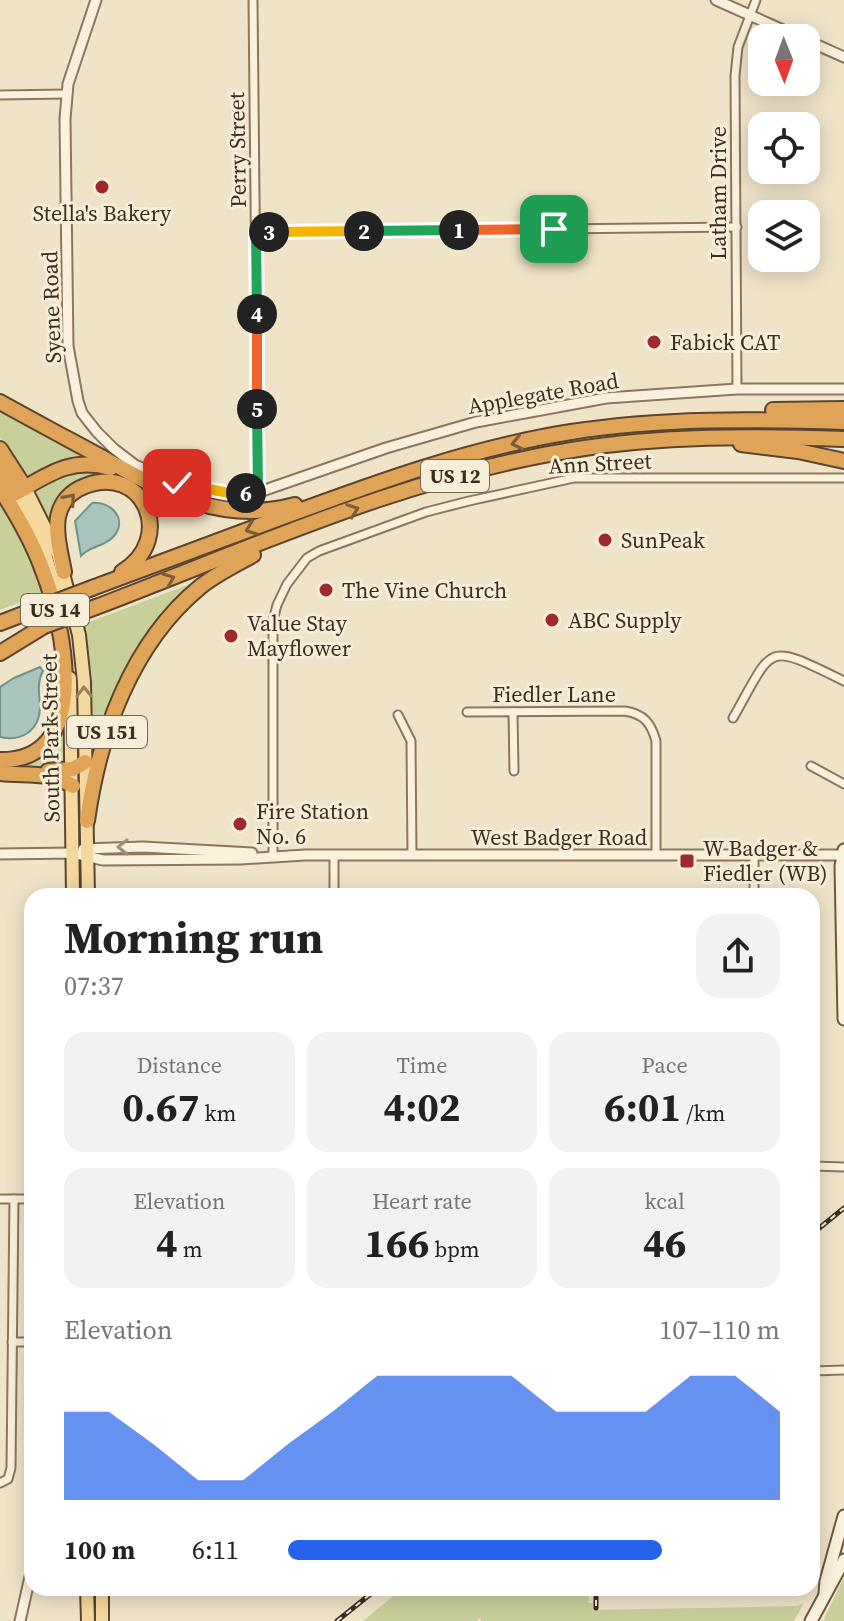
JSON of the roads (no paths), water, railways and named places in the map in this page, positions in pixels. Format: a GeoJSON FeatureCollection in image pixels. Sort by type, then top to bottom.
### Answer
{"type":"FeatureCollection","features":[{"type":"Feature","properties":{"kind":"highway"},"geometry":{"type":"LineString","coordinates":[[0,402],[182,499],[220,509],[257,511],[288,507],[429,464]]}},
{"type":"Feature","properties":{"kind":"highway"},"geometry":{"type":"LineString","coordinates":[[594,429],[696,413],[844,409]]}},
{"type":"Feature","properties":{"kind":"highway","name":"US 12"},"geometry":{"type":"LineString","coordinates":[[0,623],[429,464],[508,445],[594,429],[734,419],[844,422]]}},
{"type":"Feature","properties":{"kind":"highway","name":"US 12"},"geometry":{"type":"LineString","coordinates":[[0,642],[279,537],[455,476],[569,450],[637,441],[731,436],[844,439]]}},
{"type":"Feature","properties":{"kind":"highway"},"geometry":{"type":"LineString","coordinates":[[637,441],[753,445],[844,461]]}},
{"type":"Feature","properties":{"kind":"highway","name":"US 14"},"geometry":{"type":"LineString","coordinates":[[0,449],[20,490]]}},
{"type":"Feature","properties":{"kind":"highway"},"geometry":{"type":"LineString","coordinates":[[20,490],[58,469],[85,463],[135,475]]}},
{"type":"Feature","properties":{"kind":"highway","name":"US 14"},"geometry":{"type":"LineString","coordinates":[[0,469],[20,490]]}},
{"type":"Feature","properties":{"kind":"highway"},"geometry":{"type":"LineString","coordinates":[[64,572],[58,530],[61,507],[67,497],[79,488],[98,482],[114,482],[142,500],[150,528],[142,556],[109,582]]}},
{"type":"Feature","properties":{"kind":"highway","name":"US 14"},"geometry":{"type":"LineString","coordinates":[[0,488],[36,553],[50,589],[59,627],[64,691],[63,711],[49,740],[31,754],[0,760]]}},
{"type":"Feature","properties":{"kind":"highway","name":"US 151"},"geometry":{"type":"LineString","coordinates":[[87,821],[85,765],[110,723],[143,654],[202,586],[279,537]]}},
{"type":"Feature","properties":{"kind":"highway","name":"US 14"},"geometry":{"type":"LineString","coordinates":[[0,653],[44,626]]}},
{"type":"Feature","properties":{"kind":"highway"},"geometry":{"type":"LineString","coordinates":[[32,774],[85,765]]}},
{"type":"Feature","properties":{"kind":"highway"},"geometry":{"type":"LineString","coordinates":[[0,773],[63,779],[73,786]]}},
{"type":"Feature","properties":{"kind":"main road","name":"South Park Street"},"geometry":{"type":"LineString","coordinates":[[20,490],[46,527],[64,572],[81,651],[85,765],[73,786],[73,888]]}},
{"type":"Feature","properties":{"kind":"main road","name":"South Park Street"},"geometry":{"type":"LineString","coordinates":[[20,490],[43,547],[67,632],[85,765]]}},
{"type":"Feature","properties":{"kind":"main road","name":"South Park Street"},"geometry":{"type":"LineString","coordinates":[[87,821],[88,888]]}},
{"type":"Feature","properties":{"kind":"main road"},"geometry":{"type":"LineString","coordinates":[[844,853],[844,1019]]}},
{"type":"Feature","properties":{"kind":"main road"},"geometry":{"type":"LineString","coordinates":[[825,1593],[844,1516]]}},
{"type":"Feature","properties":{"kind":"main road"},"geometry":{"type":"LineString","coordinates":[[811,1621],[844,1560]]}},
{"type":"Feature","properties":{"kind":"main road"},"geometry":{"type":"LineString","coordinates":[[87,1596],[88,1621]]}},
{"type":"Feature","properties":{"kind":"main road"},"geometry":{"type":"LineString","coordinates":[[102,1596],[102,1621]]}},
{"type":"Feature","properties":{"kind":"street","name":"Syene Road"},"geometry":{"type":"LineString","coordinates":[[96,0],[68,84],[65,119],[68,346],[74,387],[82,413],[114,449],[151,472],[177,483],[204,489],[229,493],[258,492]]}},
{"type":"Feature","properties":{"kind":"street","name":"Perry Street"},"geometry":{"type":"LineString","coordinates":[[253,0],[258,492]]}},
{"type":"Feature","properties":{"kind":"street"},"geometry":{"type":"LineString","coordinates":[[716,0],[769,24]]}},
{"type":"Feature","properties":{"kind":"street","name":"Latham Drive"},"geometry":{"type":"LineString","coordinates":[[737,389],[735,76],[738,47],[756,0]]}},
{"type":"Feature","properties":{"kind":"street"},"geometry":{"type":"LineString","coordinates":[[820,46],[844,57]]}},
{"type":"Feature","properties":{"kind":"street"},"geometry":{"type":"LineString","coordinates":[[0,95],[67,94]]}},
{"type":"Feature","properties":{"kind":"street"},"geometry":{"type":"LineString","coordinates":[[256,232],[737,227]]}},
{"type":"Feature","properties":{"kind":"street","name":"Applegate Road"},"geometry":{"type":"LineString","coordinates":[[258,492],[402,443],[476,422],[606,398],[737,389],[844,389]]}},
{"type":"Feature","properties":{"kind":"street","name":"Ann Street"},"geometry":{"type":"LineString","coordinates":[[273,856],[273,621],[287,584],[307,558],[325,548],[426,512],[558,480],[844,478]]}},
{"type":"Feature","properties":{"kind":"street"},"geometry":{"type":"LineString","coordinates":[[733,718],[757,672],[765,661],[774,656],[792,656],[844,680]]}},
{"type":"Feature","properties":{"kind":"street","name":"Fiedler Lane"},"geometry":{"type":"LineString","coordinates":[[467,712],[625,711],[645,719],[652,727],[656,741],[656,855]]}},
{"type":"Feature","properties":{"kind":"street"},"geometry":{"type":"LineString","coordinates":[[513,712],[514,771]]}},
{"type":"Feature","properties":{"kind":"street"},"geometry":{"type":"LineString","coordinates":[[398,715],[411,741],[412,855]]}},
{"type":"Feature","properties":{"kind":"street"},"geometry":{"type":"LineString","coordinates":[[811,766],[844,784]]}},
{"type":"Feature","properties":{"kind":"street","name":"West Badger Road"},"geometry":{"type":"LineString","coordinates":[[0,854],[88,853],[159,847],[273,856],[844,853]]}},
{"type":"Feature","properties":{"kind":"street"},"geometry":{"type":"LineString","coordinates":[[754,854],[754,888]]}},
{"type":"Feature","properties":{"kind":"street"},"geometry":{"type":"LineString","coordinates":[[334,855],[334,888]]}},
{"type":"Feature","properties":{"kind":"street"},"geometry":{"type":"LineString","coordinates":[[820,1166],[844,1167]]}},
{"type":"Feature","properties":{"kind":"street"},"geometry":{"type":"LineString","coordinates":[[0,1199],[24,1199]]}},
{"type":"Feature","properties":{"kind":"street"},"geometry":{"type":"LineString","coordinates":[[3,1482],[11,1468],[14,1199]]}},
{"type":"Feature","properties":{"kind":"street"},"geometry":{"type":"LineString","coordinates":[[12,1342],[24,1342]]}},
{"type":"Feature","properties":{"kind":"street"},"geometry":{"type":"LineString","coordinates":[[820,1371],[844,1370]]}},
{"type":"Feature","properties":{"kind":"street"},"geometry":{"type":"LineString","coordinates":[[20,1621],[26,1596]]}},
{"type":"Feature","properties":{"kind":"water"},"geometry":{"type":"Polygon","coordinates":[[[92,503],[105,505],[115,512],[118,530],[110,540],[81,556],[75,521],[92,503]]]}},
{"type":"Feature","properties":{"kind":"water"},"geometry":{"type":"Polygon","coordinates":[[[40,667],[43,671],[36,723],[22,736],[0,737],[0,687],[40,667]]]}},
{"type":"Feature","properties":{"kind":"railway"},"geometry":{"type":"LineString","coordinates":[[820,1228],[844,1208]]}},
{"type":"Feature","properties":{"kind":"railway"},"geometry":{"type":"LineString","coordinates":[[337,1621],[368,1596]]}},
{"type":"Feature","properties":{"kind":"railway"},"geometry":{"type":"LineString","coordinates":[[596,1596],[596,1608]]}},
{"type":"Feature","properties":{"kind":"place","name":"Stella's Bakery"},"geometry":{"type":"Point","coordinates":[102,187]}},
{"type":"Feature","properties":{"kind":"place","name":"Fabick CAT"},"geometry":{"type":"Point","coordinates":[654,342]}},
{"type":"Feature","properties":{"kind":"place","name":"SunPeak"},"geometry":{"type":"Point","coordinates":[605,540]}},
{"type":"Feature","properties":{"kind":"place","name":"The Vine Church"},"geometry":{"type":"Point","coordinates":[326,590]}},
{"type":"Feature","properties":{"kind":"place","name":"ABC Supply"},"geometry":{"type":"Point","coordinates":[552,620]}},
{"type":"Feature","properties":{"kind":"place","name":"Value Stay Mayflower"},"geometry":{"type":"Point","coordinates":[231,636]}},
{"type":"Feature","properties":{"kind":"place","name":"Fire Station No. 6"},"geometry":{"type":"Point","coordinates":[240,824]}},
{"type":"Feature","properties":{"kind":"place","name":"W Badger & Fiedler (WB)"},"geometry":{"type":"Point","coordinates":[687,861]}}]}
